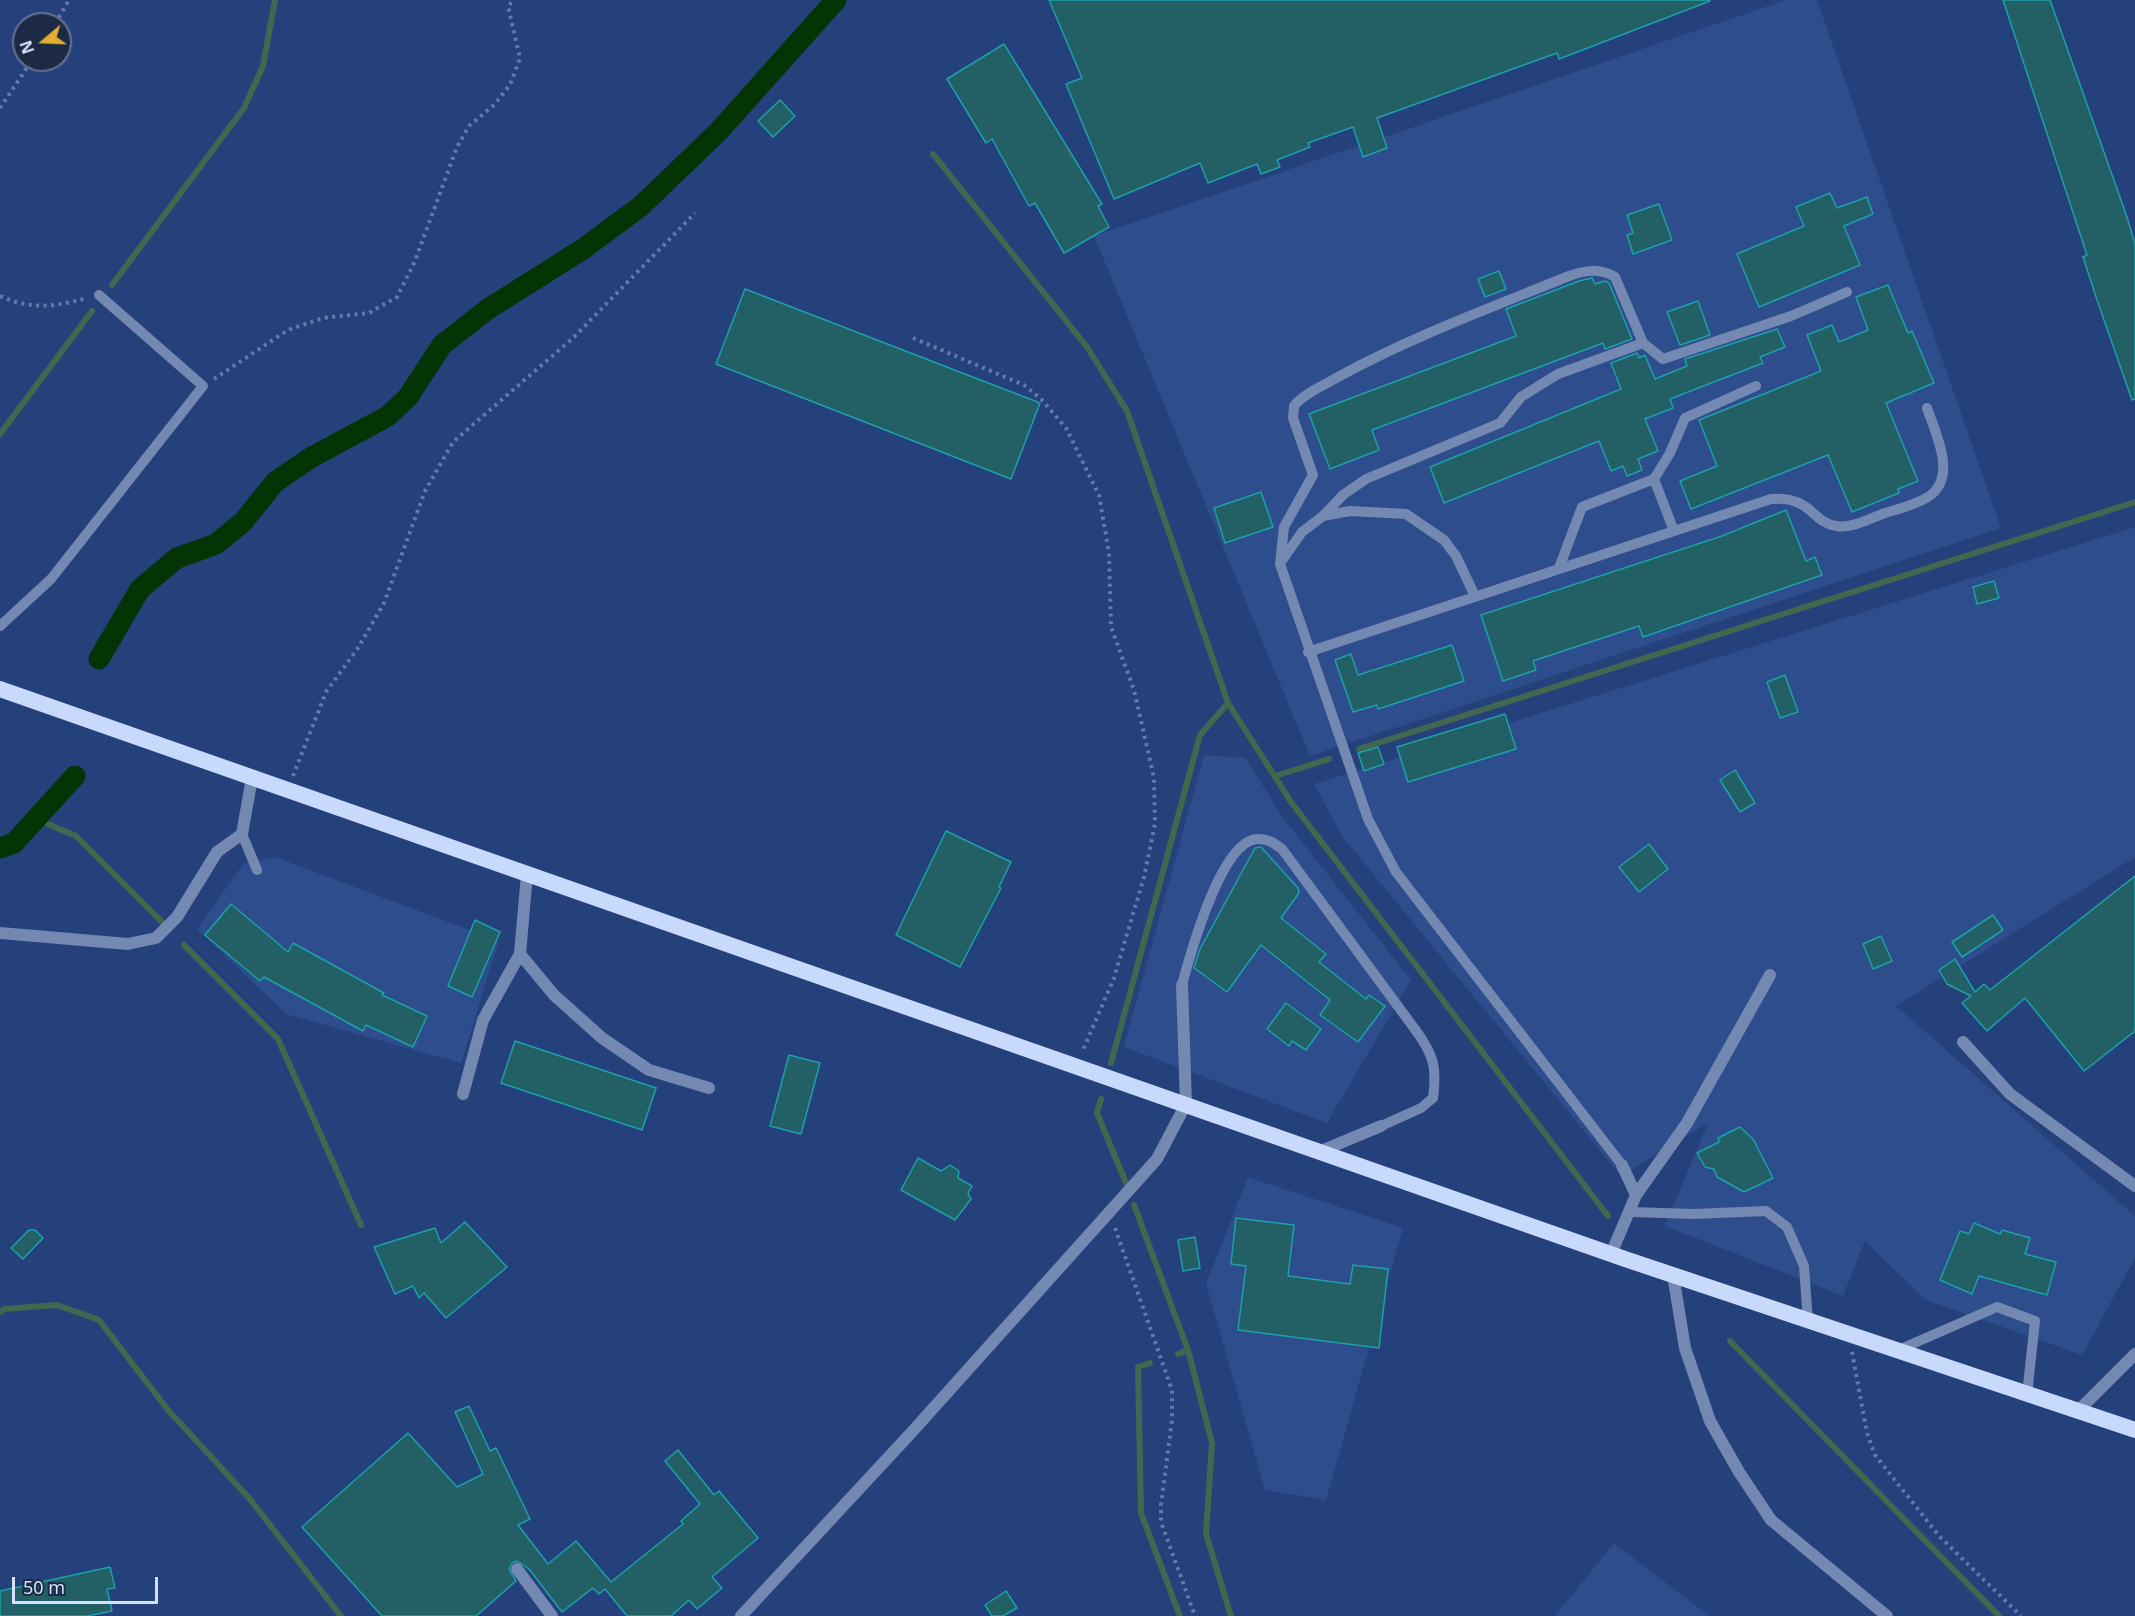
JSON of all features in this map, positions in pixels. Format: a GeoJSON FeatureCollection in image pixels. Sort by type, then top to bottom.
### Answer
{"type":"FeatureCollection","features":[{"type":"Feature","properties":{"kind":"highway"},"geometry":{"type":"LineString","coordinates":[[0,689],[1611,1254],[1896,1352],[2135,1430]]}},
{"type":"Feature","properties":{"kind":"street"},"geometry":{"type":"LineString","coordinates":[[0,933],[128,944],[156,938],[177,917],[217,852],[242,834],[252,778]]}},
{"type":"Feature","properties":{"kind":"street"},"geometry":{"type":"LineString","coordinates":[[463,1094],[483,1020],[520,954],[527,874]]}},
{"type":"Feature","properties":{"kind":"street"},"geometry":{"type":"LineString","coordinates":[[520,954],[554,995],[602,1038],[649,1070],[709,1088]]}},
{"type":"Feature","properties":{"kind":"street"},"geometry":{"type":"LineString","coordinates":[[1611,1254],[1631,1212],[1636,1195],[1687,1123],[1770,975]]}},
{"type":"Feature","properties":{"kind":"street"},"geometry":{"type":"LineString","coordinates":[[741,1616],[911,1433],[1157,1159],[1186,1104],[1182,985]]}},
{"type":"Feature","properties":{"kind":"street"},"geometry":{"type":"LineString","coordinates":[[1963,1042],[2010,1094],[2135,1186]]}},
{"type":"Feature","properties":{"kind":"street"},"geometry":{"type":"LineString","coordinates":[[1321,1151],[1381,1126]]}},
{"type":"Feature","properties":{"kind":"street"},"geometry":{"type":"LineString","coordinates":[[1622,1165],[1636,1195]]}},
{"type":"Feature","properties":{"kind":"street"},"geometry":{"type":"LineString","coordinates":[[1672,1275],[1685,1348],[1710,1421],[1739,1472],[1771,1520],[1887,1616]]}},
{"type":"Feature","properties":{"kind":"street"},"geometry":{"type":"LineString","coordinates":[[2078,1411],[2135,1354]]}},
{"type":"Feature","properties":{"kind":"street"},"geometry":{"type":"LineString","coordinates":[[517,1569],[552,1616]]}},
{"type":"Feature","properties":{"kind":"lane"},"geometry":{"type":"LineString","coordinates":[[1622,1165],[1396,872],[1368,819],[1308,652],[1280,564],[1284,527],[1313,475],[1293,418],[1294,406],[1308,395],[1366,362],[1426,333],[1569,276],[1592,270],[1606,272],[1619,282],[1643,343],[1656,356],[1669,358],[1791,316],[1847,292]]}},
{"type":"Feature","properties":{"kind":"lane"},"geometry":{"type":"LineString","coordinates":[[0,626],[51,579],[203,387],[99,295]]}},
{"type":"Feature","properties":{"kind":"lane"},"geometry":{"type":"LineString","coordinates":[[1280,564],[1302,532],[1323,516],[1343,495],[1366,479],[1500,423],[1521,397],[1558,374],[1643,343]]}},
{"type":"Feature","properties":{"kind":"lane"},"geometry":{"type":"LineString","coordinates":[[1559,568],[1582,507],[1654,479],[1670,453],[1685,418],[1756,386]]}},
{"type":"Feature","properties":{"kind":"lane"},"geometry":{"type":"LineString","coordinates":[[1308,652],[1771,499],[1794,500],[1829,524],[1843,527],[1916,503],[1930,496],[1940,482],[1944,464],[1927,408]]}},
{"type":"Feature","properties":{"kind":"lane"},"geometry":{"type":"LineString","coordinates":[[1654,479],[1674,531]]}},
{"type":"Feature","properties":{"kind":"lane"},"geometry":{"type":"LineString","coordinates":[[1323,516],[1372,511],[1406,514],[1414,518],[1444,540],[1456,556],[1475,596]]}},
{"type":"Feature","properties":{"kind":"lane"},"geometry":{"type":"LineString","coordinates":[[242,834],[256,870]]}},
{"type":"Feature","properties":{"kind":"lane"},"geometry":{"type":"LineString","coordinates":[[1182,985],[1195,938],[1224,868],[1245,843],[1256,839],[1270,840],[1282,849],[1302,875],[1417,1032],[1433,1058],[1433,1098],[1421,1108],[1381,1126]]}},
{"type":"Feature","properties":{"kind":"lane"},"geometry":{"type":"LineString","coordinates":[[1631,1212],[1694,1214],[1766,1211],[1787,1227],[1804,1266],[1808,1322]]}},
{"type":"Feature","properties":{"kind":"lane"},"geometry":{"type":"LineString","coordinates":[[1896,1352],[1997,1307],[2035,1321],[2027,1395]]}},
{"type":"Feature","properties":{"kind":"path"},"geometry":{"type":"LineString","coordinates":[[203,387],[288,330],[323,318],[369,313],[396,297],[416,261],[457,147],[469,126],[493,106],[510,85],[520,58],[508,6],[514,0]]}},
{"type":"Feature","properties":{"kind":"path"},"geometry":{"type":"LineString","coordinates":[[0,108],[24,72]]}},
{"type":"Feature","properties":{"kind":"path"},"geometry":{"type":"LineString","coordinates":[[288,790],[326,692],[358,648],[384,603],[425,491],[453,442],[573,338],[695,213]]}},
{"type":"Feature","properties":{"kind":"path"},"geometry":{"type":"LineString","coordinates":[[0,296],[22,305],[57,306],[99,295]]}},
{"type":"Feature","properties":{"kind":"path"},"geometry":{"type":"LineString","coordinates":[[913,338],[1024,384],[1041,399],[1066,428],[1099,495],[1109,553],[1111,627],[1134,690],[1154,778],[1155,824],[1144,877],[1114,978],[1076,1065]]}},
{"type":"Feature","properties":{"kind":"path"},"geometry":{"type":"LineString","coordinates":[[1109,1211],[1172,1390],[1172,1420],[1161,1505],[1161,1522],[1195,1616]]}},
{"type":"Feature","properties":{"kind":"path"},"geometry":{"type":"LineString","coordinates":[[1850,1336],[1867,1433],[1875,1455],[1940,1537],[2021,1616]]}},
{"type":"Feature","properties":{"kind":"shaded area"},"geometry":{"type":"Polygon","coordinates":[[[1786,0],[1817,0],[2001,528],[1310,756],[1094,236],[1786,0]]]}},
{"type":"Feature","properties":{"kind":"shaded area"},"geometry":{"type":"Polygon","coordinates":[[[2135,527],[2135,857],[1896,1006],[2135,1216],[2135,1258],[2082,1355],[1926,1300],[1865,1241],[1843,1296],[1665,1226],[1708,1123],[1621,1176],[1342,836],[1314,784],[2135,527]]]}},
{"type":"Feature","properties":{"kind":"shaded area"},"geometry":{"type":"Polygon","coordinates":[[[1204,755],[1245,758],[1284,819],[1411,980],[1327,1123],[1124,1047],[1204,755]]]}},
{"type":"Feature","properties":{"kind":"shaded area"},"geometry":{"type":"Polygon","coordinates":[[[275,857],[499,941],[461,1063],[286,1014],[197,929],[244,863],[275,857]]]}},
{"type":"Feature","properties":{"kind":"shaded area"},"geometry":{"type":"Polygon","coordinates":[[[1248,1177],[1403,1228],[1326,1500],[1265,1490],[1206,1284],[1248,1177]]]}},
{"type":"Feature","properties":{"kind":"shaded area"},"geometry":{"type":"Polygon","coordinates":[[[1614,1543],[1709,1616],[1555,1616],[1614,1543]]]}},
{"type":"Feature","properties":{"kind":"building"},"geometry":{"type":"Polygon","coordinates":[[[1049,0],[1710,1],[1559,59],[1557,53],[1377,118],[1387,148],[1363,157],[1353,127],[1308,143],[1310,147],[1277,160],[1280,167],[1261,174],[1257,164],[1208,183],[1200,163],[1114,199],[1066,84],[1082,78],[1049,0]]]}},
{"type":"Feature","properties":{"kind":"building"},"geometry":{"type":"Polygon","coordinates":[[[2003,0],[2050,0],[2127,217],[2135,244],[2135,399],[2132,400],[2083,257],[2087,255],[2003,0]]]}},
{"type":"Feature","properties":{"kind":"building"},"geometry":{"type":"Polygon","coordinates":[[[1004,44],[1102,204],[1098,206],[1109,227],[1064,253],[1035,203],[1029,206],[992,139],[986,143],[947,79],[1004,44]]]}},
{"type":"Feature","properties":{"kind":"building"},"geometry":{"type":"Polygon","coordinates":[[[780,100],[795,116],[773,137],[758,121],[780,100]]]}},
{"type":"Feature","properties":{"kind":"building"},"geometry":{"type":"Polygon","coordinates":[[[1830,193],[1837,208],[1867,197],[1873,214],[1844,226],[1860,265],[1759,307],[1737,254],[1804,226],[1796,207],[1830,193]]]}},
{"type":"Feature","properties":{"kind":"building"},"geometry":{"type":"Polygon","coordinates":[[[1659,204],[1672,240],[1633,254],[1627,235],[1633,233],[1627,215],[1659,204]]]}},
{"type":"Feature","properties":{"kind":"building"},"geometry":{"type":"Polygon","coordinates":[[[1499,271],[1506,289],[1485,297],[1478,279],[1499,271]]]}},
{"type":"Feature","properties":{"kind":"building"},"geometry":{"type":"Polygon","coordinates":[[[1592,278],[1595,284],[1605,281],[1609,283],[1632,339],[1605,349],[1603,343],[1372,430],[1379,450],[1330,469],[1309,414],[1516,336],[1506,309],[1592,278]]]}},
{"type":"Feature","properties":{"kind":"building"},"geometry":{"type":"Polygon","coordinates":[[[1888,285],[1908,333],[1912,331],[1934,383],[1886,403],[1918,481],[1898,489],[1899,493],[1852,512],[1828,455],[1691,509],[1680,481],[1717,466],[1699,420],[1821,371],[1807,335],[1832,325],[1839,342],[1868,330],[1856,297],[1888,285]]]}},
{"type":"Feature","properties":{"kind":"building"},"geometry":{"type":"Polygon","coordinates":[[[745,289],[1040,403],[1011,479],[716,364],[745,289]]]}},
{"type":"Feature","properties":{"kind":"building"},"geometry":{"type":"Polygon","coordinates":[[[1698,301],[1710,335],[1680,345],[1667,312],[1698,301]]]}},
{"type":"Feature","properties":{"kind":"building"},"geometry":{"type":"Polygon","coordinates":[[[1777,329],[1785,347],[1760,357],[1763,363],[1670,399],[1673,408],[1645,419],[1658,451],[1638,459],[1642,470],[1627,476],[1623,466],[1611,471],[1599,441],[1444,503],[1430,467],[1621,389],[1611,363],[1637,353],[1639,358],[1645,355],[1655,379],[1687,366],[1685,359],[1777,329]]]}},
{"type":"Feature","properties":{"kind":"building"},"geometry":{"type":"Polygon","coordinates":[[[1261,492],[1273,527],[1225,543],[1214,508],[1261,492]]]}},
{"type":"Feature","properties":{"kind":"building"},"geometry":{"type":"Polygon","coordinates":[[[1786,510],[1806,561],[1815,557],[1822,575],[1643,637],[1639,626],[1533,661],[1536,670],[1503,681],[1481,615],[1722,536],[1786,510]]]}},
{"type":"Feature","properties":{"kind":"building"},"geometry":{"type":"Polygon","coordinates":[[[1994,581],[1999,598],[1977,604],[1973,587],[1994,581]]]}},
{"type":"Feature","properties":{"kind":"building"},"geometry":{"type":"Polygon","coordinates":[[[1452,645],[1464,681],[1378,709],[1377,705],[1353,712],[1335,660],[1351,654],[1358,675],[1452,645]]]}},
{"type":"Feature","properties":{"kind":"building"},"geometry":{"type":"Polygon","coordinates":[[[1785,675],[1798,712],[1780,718],[1767,682],[1785,675]]]}},
{"type":"Feature","properties":{"kind":"building"},"geometry":{"type":"Polygon","coordinates":[[[1505,714],[1516,749],[1408,782],[1397,747],[1505,714]]]}},
{"type":"Feature","properties":{"kind":"building"},"geometry":{"type":"Polygon","coordinates":[[[1378,747],[1384,764],[1364,771],[1358,753],[1378,747]]]}},
{"type":"Feature","properties":{"kind":"building"},"geometry":{"type":"Polygon","coordinates":[[[1735,770],[1755,803],[1740,812],[1720,780],[1735,770]]]}},
{"type":"Feature","properties":{"kind":"building"},"geometry":{"type":"Polygon","coordinates":[[[946,831],[1011,862],[999,887],[1001,888],[960,967],[896,935],[946,831]]]}},
{"type":"Feature","properties":{"kind":"building"},"geometry":{"type":"Polygon","coordinates":[[[1649,844],[1668,869],[1639,892],[1619,867],[1649,844]]]}},
{"type":"Feature","properties":{"kind":"building"},"geometry":{"type":"Polygon","coordinates":[[[1261,847],[1298,888],[1299,893],[1281,918],[1326,954],[1319,962],[1366,999],[1369,995],[1385,1006],[1358,1042],[1320,1015],[1330,1000],[1261,945],[1227,992],[1194,968],[1200,949],[1255,848],[1261,847]]]}},
{"type":"Feature","properties":{"kind":"building"},"geometry":{"type":"Polygon","coordinates":[[[2135,876],[2135,1031],[2084,1071],[2025,998],[1987,1031],[1962,1003],[1971,996],[1947,984],[1939,970],[1955,959],[1975,992],[1984,984],[1990,990],[2135,876]]]}},
{"type":"Feature","properties":{"kind":"building"},"geometry":{"type":"Polygon","coordinates":[[[231,904],[288,952],[293,943],[384,993],[382,995],[427,1016],[413,1047],[366,1025],[363,1031],[264,977],[260,981],[205,935],[231,904]]]}},
{"type":"Feature","properties":{"kind":"building"},"geometry":{"type":"Polygon","coordinates":[[[1993,915],[2003,930],[1962,957],[1952,942],[1993,915]]]}},
{"type":"Feature","properties":{"kind":"building"},"geometry":{"type":"Polygon","coordinates":[[[475,920],[500,932],[472,997],[448,986],[475,920]]]}},
{"type":"Feature","properties":{"kind":"building"},"geometry":{"type":"Polygon","coordinates":[[[1881,936],[1892,961],[1873,969],[1863,944],[1881,936]]]}},
{"type":"Feature","properties":{"kind":"building"},"geometry":{"type":"Polygon","coordinates":[[[1286,1003],[1321,1029],[1306,1050],[1292,1041],[1289,1046],[1267,1029],[1286,1003]]]}},
{"type":"Feature","properties":{"kind":"building"},"geometry":{"type":"Polygon","coordinates":[[[515,1041],[656,1088],[642,1130],[501,1083],[515,1041]]]}},
{"type":"Feature","properties":{"kind":"building"},"geometry":{"type":"Polygon","coordinates":[[[789,1055],[820,1063],[801,1134],[770,1126],[789,1055]]]}},
{"type":"Feature","properties":{"kind":"building"},"geometry":{"type":"Polygon","coordinates":[[[1740,1127],[1753,1139],[1773,1178],[1744,1192],[1717,1177],[1714,1169],[1705,1167],[1697,1153],[1719,1142],[1718,1138],[1740,1127]]]}},
{"type":"Feature","properties":{"kind":"building"},"geometry":{"type":"Polygon","coordinates":[[[918,1158],[941,1171],[950,1165],[959,1171],[958,1178],[972,1186],[968,1193],[971,1199],[955,1220],[901,1190],[918,1158]]]}},
{"type":"Feature","properties":{"kind":"building"},"geometry":{"type":"Polygon","coordinates":[[[1236,1218],[1294,1225],[1288,1276],[1350,1284],[1353,1265],[1388,1269],[1379,1348],[1238,1330],[1246,1266],[1231,1264],[1236,1218]]]}},
{"type":"Feature","properties":{"kind":"building"},"geometry":{"type":"Polygon","coordinates":[[[465,1222],[507,1267],[446,1318],[424,1293],[419,1298],[413,1286],[395,1294],[374,1247],[435,1228],[441,1243],[465,1222]]]}},
{"type":"Feature","properties":{"kind":"building"},"geometry":{"type":"Polygon","coordinates":[[[1974,1223],[2000,1234],[2002,1230],[2030,1238],[2025,1254],[2056,1262],[2047,1295],[1979,1276],[1972,1294],[1940,1280],[1960,1231],[1969,1234],[1974,1223]]]}},
{"type":"Feature","properties":{"kind":"building"},"geometry":{"type":"Polygon","coordinates":[[[29,1230],[35,1230],[43,1238],[23,1259],[11,1248],[29,1230]]]}},
{"type":"Feature","properties":{"kind":"building"},"geometry":{"type":"Polygon","coordinates":[[[1195,1237],[1200,1268],[1183,1271],[1178,1240],[1195,1237]]]}},
{"type":"Feature","properties":{"kind":"building"},"geometry":{"type":"Polygon","coordinates":[[[469,1406],[490,1451],[496,1448],[530,1519],[518,1525],[548,1564],[576,1541],[611,1582],[683,1524],[681,1521],[700,1504],[665,1461],[678,1450],[714,1495],[719,1491],[758,1538],[712,1577],[722,1588],[697,1609],[689,1600],[671,1616],[627,1616],[605,1589],[599,1594],[593,1588],[562,1612],[529,1569],[517,1561],[512,1563],[509,1569],[516,1581],[476,1616],[382,1616],[302,1527],[408,1433],[457,1487],[483,1474],[455,1412],[469,1406]]]}},
{"type":"Feature","properties":{"kind":"building"},"geometry":{"type":"Polygon","coordinates":[[[110,1567],[115,1588],[107,1589],[112,1611],[87,1616],[0,1616],[0,1591],[110,1567]]]}},
{"type":"Feature","properties":{"kind":"building"},"geometry":{"type":"Polygon","coordinates":[[[1006,1591],[1017,1608],[1003,1616],[992,1616],[985,1605],[1006,1591]]]}},
{"type":"Feature","properties":{"kind":"waterway"},"geometry":{"type":"LineString","coordinates":[[112,285],[244,108],[263,66],[275,0]]}},
{"type":"Feature","properties":{"kind":"waterway"},"geometry":{"type":"LineString","coordinates":[[99,659],[140,589],[177,558],[216,544],[243,522],[275,482],[312,457],[388,416],[408,397],[442,345],[488,309],[583,249],[641,206],[719,131],[836,0]]}},
{"type":"Feature","properties":{"kind":"waterway"},"geometry":{"type":"LineString","coordinates":[[933,154],[1087,347],[1127,411],[1228,703],[1291,802],[1608,1216]]}},
{"type":"Feature","properties":{"kind":"waterway"},"geometry":{"type":"LineString","coordinates":[[0,434],[92,311]]}},
{"type":"Feature","properties":{"kind":"waterway"},"geometry":{"type":"LineString","coordinates":[[1359,749],[2135,502]]}},
{"type":"Feature","properties":{"kind":"waterway"},"geometry":{"type":"LineString","coordinates":[[1111,1063],[1200,735],[1228,703]]}},
{"type":"Feature","properties":{"kind":"waterway"},"geometry":{"type":"LineString","coordinates":[[1275,776],[1329,759]]}},
{"type":"Feature","properties":{"kind":"waterway"},"geometry":{"type":"LineString","coordinates":[[0,848],[14,843],[75,776]]}},
{"type":"Feature","properties":{"kind":"waterway"},"geometry":{"type":"LineString","coordinates":[[36,819],[76,836],[164,924]]}},
{"type":"Feature","properties":{"kind":"waterway"},"geometry":{"type":"LineString","coordinates":[[184,945],[278,1039],[361,1225]]}},
{"type":"Feature","properties":{"kind":"waterway"},"geometry":{"type":"LineString","coordinates":[[1101,1099],[1097,1113],[1126,1183]]}},
{"type":"Feature","properties":{"kind":"waterway"},"geometry":{"type":"LineString","coordinates":[[1134,1205],[1188,1350],[1212,1443],[1206,1534],[1231,1616]]}},
{"type":"Feature","properties":{"kind":"waterway"},"geometry":{"type":"LineString","coordinates":[[0,1312],[4,1309],[57,1305],[99,1320],[168,1410],[249,1498],[341,1616]]}},
{"type":"Feature","properties":{"kind":"waterway"},"geometry":{"type":"LineString","coordinates":[[1730,1341],[1999,1616]]}},
{"type":"Feature","properties":{"kind":"waterway"},"geometry":{"type":"LineString","coordinates":[[1178,1354],[1188,1350]]}},
{"type":"Feature","properties":{"kind":"waterway"},"geometry":{"type":"LineString","coordinates":[[1150,1363],[1138,1367],[1141,1513],[1180,1616]]}}]}
